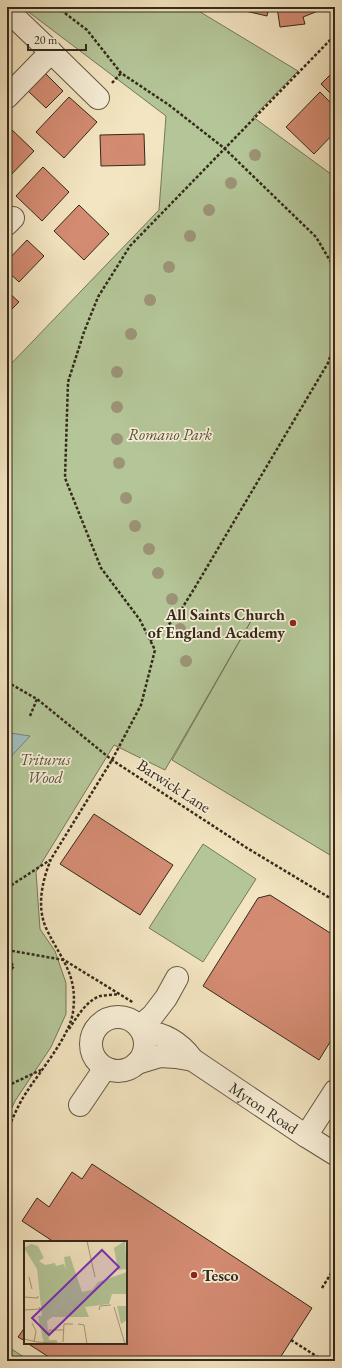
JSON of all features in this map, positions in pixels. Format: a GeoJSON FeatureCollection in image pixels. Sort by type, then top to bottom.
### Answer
{"type":"FeatureCollection","features":[{"type":"Feature","properties":{"kind":"street"},"geometry":{"type":"LineString","coordinates":[[7,10],[98,98]]}},
{"type":"Feature","properties":{"kind":"street"},"geometry":{"type":"LineString","coordinates":[[7,97],[51,52]]}},
{"type":"Feature","properties":{"kind":"street"},"geometry":{"type":"LineString","coordinates":[[145,1024],[120,1017],[110,1018],[100,1023],[94,1031],[90,1042],[96,1062],[105,1068],[116,1071],[127,1070],[137,1064],[143,1054],[145,1024],[166,998],[177,978]]}},
{"type":"Feature","properties":{"kind":"street","name":"Myton Road"},"geometry":{"type":"LineString","coordinates":[[145,1024],[186,1050],[193,1060],[335,1154]]}},
{"type":"Feature","properties":{"kind":"street","name":"Myton Road"},"geometry":{"type":"LineString","coordinates":[[137,1064],[160,1056],[193,1060]]}},
{"type":"Feature","properties":{"kind":"street"},"geometry":{"type":"LineString","coordinates":[[80,1106],[105,1068]]}},
{"type":"Feature","properties":{"kind":"street"},"geometry":{"type":"LineString","coordinates":[[306,1136],[335,1091]]}},
{"type":"Feature","properties":{"kind":"path"},"geometry":{"type":"LineString","coordinates":[[57,7],[87,30],[121,73],[169,105],[224,148],[316,237],[335,269]]}},
{"type":"Feature","properties":{"kind":"path"},"geometry":{"type":"LineString","coordinates":[[68,1030],[73,1014],[74,986],[64,960],[46,930],[43,919],[41,905],[45,873],[51,859],[112,760],[141,705],[155,650],[140,620],[101,568],[65,478],[68,382],[84,332],[98,297],[130,246],[335,35]]}},
{"type":"Feature","properties":{"kind":"path"},"geometry":{"type":"LineString","coordinates":[[150,641],[176,618],[194,590],[328,363],[335,343]]}},
{"type":"Feature","properties":{"kind":"path","name":"Barwick Lane"},"geometry":{"type":"LineString","coordinates":[[7,682],[37,700],[112,760],[247,848],[335,901]]}},
{"type":"Feature","properties":{"kind":"path"},"geometry":{"type":"LineString","coordinates":[[30,716],[37,700]]}},
{"type":"Feature","properties":{"kind":"path"},"geometry":{"type":"LineString","coordinates":[[7,888],[51,859]]}},
{"type":"Feature","properties":{"kind":"path"},"geometry":{"type":"LineString","coordinates":[[7,950],[64,960],[120,994],[145,1024]]}},
{"type":"Feature","properties":{"kind":"path"},"geometry":{"type":"LineString","coordinates":[[7,960],[14,966],[7,974]]}},
{"type":"Feature","properties":{"kind":"path"},"geometry":{"type":"LineString","coordinates":[[7,1131],[16,1111],[41,1070],[84,1009],[92,1000],[100,996],[120,994]]}},
{"type":"Feature","properties":{"kind":"path"},"geometry":{"type":"LineString","coordinates":[[7,1086],[41,1070]]}},
{"type":"Feature","properties":{"kind":"path"},"geometry":{"type":"LineString","coordinates":[[322,1288],[335,1267]]}},
{"type":"Feature","properties":{"kind":"path"},"geometry":{"type":"LineString","coordinates":[[291,1340],[324,1361]]}},
{"type":"Feature","properties":{"kind":"green space","name":"Romano Park"},"geometry":{"type":"Polygon","coordinates":[[[22,7],[192,7],[298,71],[253,117],[335,177],[335,858],[172,760],[251,621],[165,770],[114,745],[36,872],[40,929],[55,951],[66,983],[66,1014],[51,1047],[15,1101],[7,1119],[7,368],[159,210],[166,116],[22,7]]]}},
{"type":"Feature","properties":{"kind":"green space"},"geometry":{"type":"Polygon","coordinates":[[[203,844],[256,879],[203,962],[149,928],[203,844]]]}},
{"type":"Feature","properties":{"kind":"green space"},"geometry":{"type":"Polygon","coordinates":[[[7,1346],[30,1361],[7,1361],[7,1346]]]}},
{"type":"Feature","properties":{"kind":"water"},"geometry":{"type":"Polygon","coordinates":[[[7,732],[30,736],[7,761],[7,732]]]}},
{"type":"Feature","properties":{"kind":"building"},"geometry":{"type":"Polygon","coordinates":[[[228,7],[269,7],[267,16],[228,7]]]}},
{"type":"Feature","properties":{"kind":"building"},"geometry":{"type":"Polygon","coordinates":[[[277,7],[328,7],[303,17],[305,24],[280,27],[277,7]]]}},
{"type":"Feature","properties":{"kind":"building"},"geometry":{"type":"Polygon","coordinates":[[[335,70],[335,98],[321,84],[335,70]]]}},
{"type":"Feature","properties":{"kind":"building"},"geometry":{"type":"Polygon","coordinates":[[[44,72],[63,91],[46,108],[27,90],[44,72]]]}},
{"type":"Feature","properties":{"kind":"building"},"geometry":{"type":"Polygon","coordinates":[[[320,92],[335,107],[335,132],[314,154],[286,127],[320,92]]]}},
{"type":"Feature","properties":{"kind":"building"},"geometry":{"type":"Polygon","coordinates":[[[69,97],[97,122],[64,158],[36,132],[69,97]]]}},
{"type":"Feature","properties":{"kind":"building"},"geometry":{"type":"Polygon","coordinates":[[[10,128],[34,151],[7,179],[7,131],[10,128]]]}},
{"type":"Feature","properties":{"kind":"building"},"geometry":{"type":"Polygon","coordinates":[[[144,134],[145,165],[101,166],[100,135],[144,134]]]}},
{"type":"Feature","properties":{"kind":"building"},"geometry":{"type":"Polygon","coordinates":[[[43,167],[69,192],[42,221],[16,196],[43,167]]]}},
{"type":"Feature","properties":{"kind":"building"},"geometry":{"type":"Polygon","coordinates":[[[79,205],[109,234],[84,260],[54,231],[79,205]]]}},
{"type":"Feature","properties":{"kind":"building"},"geometry":{"type":"Polygon","coordinates":[[[27,240],[44,256],[19,282],[7,271],[7,261],[27,240]]]}},
{"type":"Feature","properties":{"kind":"building"},"geometry":{"type":"Polygon","coordinates":[[[7,291],[19,302],[7,314],[7,291]]]}},
{"type":"Feature","properties":{"kind":"building"},"geometry":{"type":"Polygon","coordinates":[[[94,814],[173,865],[140,915],[60,864],[94,814]]]}},
{"type":"Feature","properties":{"kind":"building"},"geometry":{"type":"Polygon","coordinates":[[[270,895],[335,936],[335,1034],[319,1060],[203,986],[258,898],[270,895]]]}},
{"type":"Feature","properties":{"kind":"building","name":"Tesco"},"geometry":{"type":"Polygon","coordinates":[[[92,1164],[312,1308],[278,1361],[55,1361],[29,1344],[127,1344],[127,1241],[52,1241],[22,1221],[37,1198],[49,1207],[72,1172],[82,1179],[92,1164]]]}},
{"type":"Feature","properties":{"kind":"building"},"geometry":{"type":"Polygon","coordinates":[[[24,1328],[24,1340],[18,1337],[24,1328]]]}},
{"type":"Feature","properties":{"kind":"place","name":"All Saints Church of England Academy"},"geometry":{"type":"Point","coordinates":[293,623]}},
{"type":"Feature","properties":{"kind":"place","name":"Tesco"},"geometry":{"type":"Point","coordinates":[194,1275]}},
{"type":"Feature","properties":{"kind":"park label","name":"Triturus Wood"},"geometry":{"type":"Point","coordinates":[45,768]}}]}
